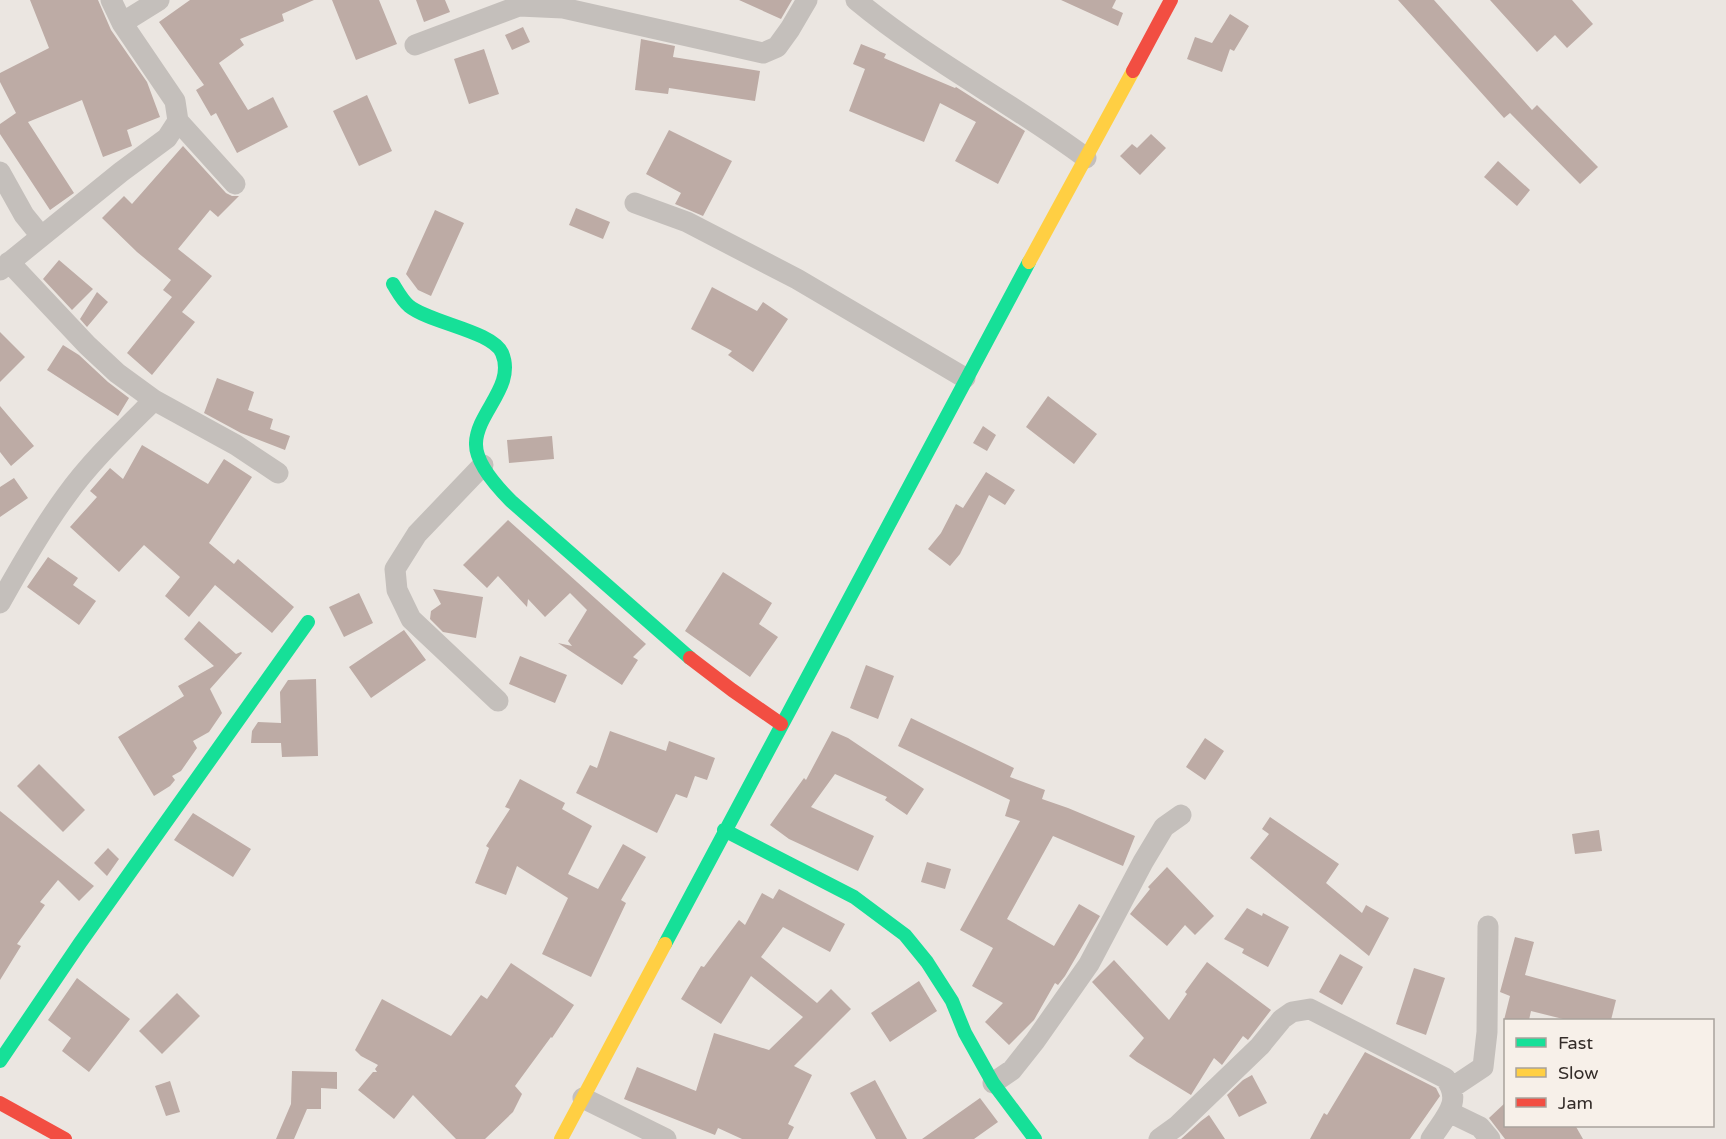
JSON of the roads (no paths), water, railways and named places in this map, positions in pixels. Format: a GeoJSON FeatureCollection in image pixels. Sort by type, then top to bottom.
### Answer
{"type":"FeatureCollection","features":[{"type":"Feature","properties":{"kind":"street"},"geometry":{"type":"LineString","coordinates":[[111,0],[122,23],[175,101],[178,121],[235,184]]}},
{"type":"Feature","properties":{"kind":"street"},"geometry":{"type":"LineString","coordinates":[[122,23],[159,0]]}},
{"type":"Feature","properties":{"kind":"street"},"geometry":{"type":"LineString","coordinates":[[416,45],[518,3],[563,8],[763,53],[777,47],[807,0]]}},
{"type":"Feature","properties":{"kind":"street"},"geometry":{"type":"LineString","coordinates":[[856,0],[932,56],[1050,131],[1086,158]]}},
{"type":"Feature","properties":{"kind":"street"},"geometry":{"type":"LineString","coordinates":[[561,1139],[965,378],[1171,0]]}},
{"type":"Feature","properties":{"kind":"street"},"geometry":{"type":"LineString","coordinates":[[178,121],[167,138],[4,266],[117,372],[154,400],[236,445],[278,473]]}},
{"type":"Feature","properties":{"kind":"street"},"geometry":{"type":"LineString","coordinates":[[0,172],[24,215],[41,236]]}},
{"type":"Feature","properties":{"kind":"street"},"geometry":{"type":"LineString","coordinates":[[634,202],[687,222],[797,279],[965,378]]}},
{"type":"Feature","properties":{"kind":"street"},"geometry":{"type":"LineString","coordinates":[[393,284],[398,296],[416,311],[474,332],[501,349],[505,360],[503,384],[482,423],[476,445],[483,465],[502,492],[635,611],[725,686],[781,724]]}},
{"type":"Feature","properties":{"kind":"street"},"geometry":{"type":"LineString","coordinates":[[0,603],[21,565],[66,495],[154,400]]}},
{"type":"Feature","properties":{"kind":"street"},"geometry":{"type":"LineString","coordinates":[[483,465],[417,534],[395,568],[397,590],[411,619],[498,701]]}},
{"type":"Feature","properties":{"kind":"street"},"geometry":{"type":"LineString","coordinates":[[0,1061],[80,943],[308,622]]}},
{"type":"Feature","properties":{"kind":"street"},"geometry":{"type":"LineString","coordinates":[[993,1083],[1012,1070],[1035,1041],[1089,964],[1164,826],[1181,815]]}},
{"type":"Feature","properties":{"kind":"street"},"geometry":{"type":"LineString","coordinates":[[724,830],[854,897],[905,935],[927,962],[952,1001],[965,1033],[993,1083],[1035,1139]]}},
{"type":"Feature","properties":{"kind":"street"},"geometry":{"type":"LineString","coordinates":[[1453,1087],[1483,1067],[1488,1032],[1488,926]]}},
{"type":"Feature","properties":{"kind":"street"},"geometry":{"type":"LineString","coordinates":[[1159,1139],[1178,1126],[1252,1054],[1282,1019],[1292,1012],[1310,1009],[1445,1078],[1453,1087],[1453,1105],[1431,1139]]}},
{"type":"Feature","properties":{"kind":"street"},"geometry":{"type":"LineString","coordinates":[[583,1098],[666,1139]]}},
{"type":"Feature","properties":{"kind":"street"},"geometry":{"type":"LineString","coordinates":[[0,1102],[65,1139]]}},
{"type":"Feature","properties":{"kind":"street"},"geometry":{"type":"LineString","coordinates":[[1449,1112],[1480,1127],[1490,1139]]}}]}
